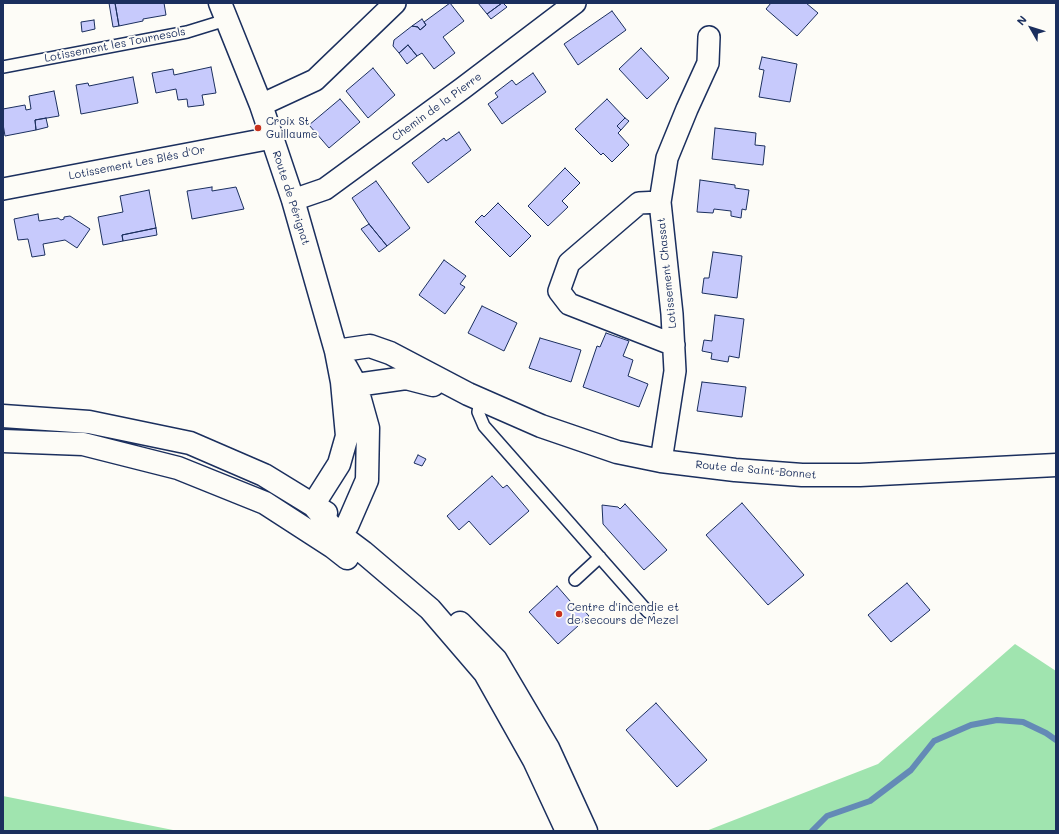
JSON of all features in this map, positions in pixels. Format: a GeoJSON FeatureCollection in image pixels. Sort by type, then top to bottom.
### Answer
{"type":"FeatureCollection","features":[{"type":"Feature","properties":{"kind":"street"},"geometry":{"type":"LineString","coordinates":[[261,105],[315,80],[395,3]]}},
{"type":"Feature","properties":{"kind":"street","name":"Chemin de la Pierre"},"geometry":{"type":"LineString","coordinates":[[293,200],[325,189],[464,88],[575,3]]}},
{"type":"Feature","properties":{"kind":"street","name":"Route de Pérignat"},"geometry":{"type":"LineString","coordinates":[[223,12],[261,105],[293,200],[336,351],[349,384]]}},
{"type":"Feature","properties":{"kind":"street","name":"Lotissement Chassat"},"geometry":{"type":"LineString","coordinates":[[661,461],[675,371],[672,314],[660,202],[667,158],[708,63],[709,37]]}},
{"type":"Feature","properties":{"kind":"street","name":"Lotissement Les Blés d'Or"},"geometry":{"type":"LineString","coordinates":[[3,189],[272,138]]}},
{"type":"Feature","properties":{"kind":"street","name":"Lotissement Chassat"},"geometry":{"type":"LineString","coordinates":[[660,202],[639,203],[570,263],[560,291],[569,304],[674,345]]}},
{"type":"Feature","properties":{"kind":"street","name":"Route de Saint-Bonnet"},"geometry":{"type":"LineString","coordinates":[[336,351],[370,346],[390,353],[474,397],[541,426],[610,449],[661,461],[735,470],[802,475],[860,475],[1056,464]]}},
{"type":"Feature","properties":{"kind":"street","name":"Route de Saint-Bonnet"},"geometry":{"type":"LineString","coordinates":[[349,384],[406,378],[474,397]]}},
{"type":"Feature","properties":{"kind":"street"},"geometry":{"type":"LineString","coordinates":[[313,505],[339,464],[347,436],[349,384]]}},
{"type":"Feature","properties":{"kind":"street"},"geometry":{"type":"LineString","coordinates":[[341,528],[367,480],[368,428],[349,384]]}},
{"type":"Feature","properties":{"kind":"street"},"geometry":{"type":"LineString","coordinates":[[3,416],[89,422],[190,443],[264,476],[313,505],[341,528],[436,598],[496,660],[548,748],[586,831]]}},
{"type":"Feature","properties":{"kind":"street"},"geometry":{"type":"LineString","coordinates":[[3,441],[130,445],[190,463],[265,493],[341,528],[363,552],[430,609],[485,673],[534,760],[567,831]]}},
{"type":"Feature","properties":{"kind":"street"},"geometry":{"type":"LineString","coordinates":[[84,444],[178,468],[265,502],[333,547],[419,616],[477,681],[534,760]]}},
{"type":"Feature","properties":{"kind":"lane","name":"Lotissement les Tournesols"},"geometry":{"type":"LineString","coordinates":[[3,67],[186,32],[223,12]]}},
{"type":"Feature","properties":{"kind":"lane"},"geometry":{"type":"LineString","coordinates":[[474,397],[484,426],[648,612]]}},
{"type":"Feature","properties":{"kind":"lane"},"geometry":{"type":"LineString","coordinates":[[575,580],[600,557]]}},
{"type":"Feature","properties":{"kind":"green space"},"geometry":{"type":"Polygon","coordinates":[[[1015,644],[1056,671],[1056,831],[706,831],[878,764],[1015,644]]]}},
{"type":"Feature","properties":{"kind":"green space"},"geometry":{"type":"Polygon","coordinates":[[[3,796],[178,831],[3,831],[3,796]]]}},
{"type":"Feature","properties":{"kind":"building"},"geometry":{"type":"Polygon","coordinates":[[[109,3],[115,3],[119,26],[113,27],[109,3]]]}},
{"type":"Feature","properties":{"kind":"building"},"geometry":{"type":"Polygon","coordinates":[[[115,3],[164,3],[166,15],[143,19],[143,21],[119,26],[115,3]]]}},
{"type":"Feature","properties":{"kind":"building"},"geometry":{"type":"Polygon","coordinates":[[[450,3],[464,21],[443,37],[455,53],[434,69],[422,53],[417,56],[408,45],[399,53],[393,46],[394,40],[412,26],[418,27],[420,30],[426,25],[424,22],[450,3]]]}},
{"type":"Feature","properties":{"kind":"building"},"geometry":{"type":"Polygon","coordinates":[[[478,3],[502,3],[487,14],[478,3]]]}},
{"type":"Feature","properties":{"kind":"building"},"geometry":{"type":"Polygon","coordinates":[[[502,3],[507,7],[491,19],[487,14],[502,3]]]}},
{"type":"Feature","properties":{"kind":"building"},"geometry":{"type":"Polygon","coordinates":[[[771,3],[806,3],[818,13],[797,36],[766,9],[771,3]]]}},
{"type":"Feature","properties":{"kind":"building"},"geometry":{"type":"Polygon","coordinates":[[[612,11],[626,30],[578,65],[564,44],[612,11]]]}},
{"type":"Feature","properties":{"kind":"building"},"geometry":{"type":"Polygon","coordinates":[[[422,19],[426,25],[420,30],[418,27],[412,26],[422,19]]]}},
{"type":"Feature","properties":{"kind":"building"},"geometry":{"type":"Polygon","coordinates":[[[94,20],[95,29],[82,32],[81,22],[94,20]]]}},
{"type":"Feature","properties":{"kind":"building"},"geometry":{"type":"Polygon","coordinates":[[[408,45],[417,56],[407,64],[399,53],[408,45]]]}},
{"type":"Feature","properties":{"kind":"building"},"geometry":{"type":"Polygon","coordinates":[[[641,48],[669,78],[647,99],[619,69],[641,48]]]}},
{"type":"Feature","properties":{"kind":"building"},"geometry":{"type":"Polygon","coordinates":[[[762,57],[797,64],[790,102],[759,97],[764,70],[759,69],[762,57]]]}},
{"type":"Feature","properties":{"kind":"building"},"geometry":{"type":"Polygon","coordinates":[[[211,67],[216,93],[202,95],[204,105],[188,107],[187,99],[178,100],[176,89],[156,93],[152,73],[173,69],[174,75],[211,67]]]}},
{"type":"Feature","properties":{"kind":"building"},"geometry":{"type":"Polygon","coordinates":[[[373,68],[395,95],[368,118],[346,91],[373,68]]]}},
{"type":"Feature","properties":{"kind":"building"},"geometry":{"type":"Polygon","coordinates":[[[533,73],[546,92],[502,124],[488,104],[498,97],[495,93],[512,80],[516,85],[533,73]]]}},
{"type":"Feature","properties":{"kind":"building"},"geometry":{"type":"Polygon","coordinates":[[[133,77],[138,103],[81,114],[76,85],[88,83],[89,86],[133,77]]]}},
{"type":"Feature","properties":{"kind":"building"},"geometry":{"type":"Polygon","coordinates":[[[54,91],[59,116],[35,120],[36,130],[5,136],[3,109],[25,105],[26,110],[31,109],[29,96],[54,91]]]}},
{"type":"Feature","properties":{"kind":"building"},"geometry":{"type":"Polygon","coordinates":[[[340,99],[360,122],[329,148],[309,125],[340,99]]]}},
{"type":"Feature","properties":{"kind":"building"},"geometry":{"type":"Polygon","coordinates":[[[607,99],[625,118],[617,126],[621,130],[618,133],[629,145],[612,162],[603,153],[601,155],[575,129],[607,99]]]}},
{"type":"Feature","properties":{"kind":"building"},"geometry":{"type":"Polygon","coordinates":[[[46,118],[48,127],[36,130],[35,120],[46,118]]]}},
{"type":"Feature","properties":{"kind":"building"},"geometry":{"type":"Polygon","coordinates":[[[625,118],[629,121],[621,130],[617,126],[625,118]]]}},
{"type":"Feature","properties":{"kind":"building"},"geometry":{"type":"Polygon","coordinates":[[[715,128],[756,133],[755,145],[765,146],[763,165],[712,159],[715,128]]]}},
{"type":"Feature","properties":{"kind":"building"},"geometry":{"type":"Polygon","coordinates":[[[459,132],[471,150],[428,183],[412,163],[444,138],[446,141],[459,132]]]}},
{"type":"Feature","properties":{"kind":"building"},"geometry":{"type":"Polygon","coordinates":[[[565,168],[580,183],[562,201],[568,207],[548,226],[528,206],[565,168]]]}},
{"type":"Feature","properties":{"kind":"building"},"geometry":{"type":"Polygon","coordinates":[[[700,180],[735,185],[735,188],[749,190],[746,210],[742,209],[741,218],[731,216],[731,211],[714,209],[713,213],[697,212],[700,180]]]}},
{"type":"Feature","properties":{"kind":"building"},"geometry":{"type":"Polygon","coordinates":[[[376,181],[410,228],[387,246],[369,224],[352,198],[376,181]]]}},
{"type":"Feature","properties":{"kind":"building"},"geometry":{"type":"Polygon","coordinates":[[[212,187],[212,191],[236,187],[244,209],[192,219],[187,191],[212,187]]]}},
{"type":"Feature","properties":{"kind":"building"},"geometry":{"type":"Polygon","coordinates":[[[149,190],[156,228],[122,235],[123,241],[103,245],[98,217],[123,212],[120,196],[149,190]]]}},
{"type":"Feature","properties":{"kind":"building"},"geometry":{"type":"Polygon","coordinates":[[[498,203],[531,236],[510,257],[475,222],[482,215],[484,217],[498,203]]]}},
{"type":"Feature","properties":{"kind":"building"},"geometry":{"type":"Polygon","coordinates":[[[38,214],[39,221],[58,218],[61,220],[64,219],[64,217],[70,216],[90,229],[77,248],[65,240],[43,244],[45,255],[32,257],[28,239],[18,240],[14,219],[38,214]]]}},
{"type":"Feature","properties":{"kind":"building"},"geometry":{"type":"Polygon","coordinates":[[[369,224],[387,246],[379,252],[361,229],[369,224]]]}},
{"type":"Feature","properties":{"kind":"building"},"geometry":{"type":"Polygon","coordinates":[[[156,228],[157,235],[123,241],[122,235],[156,228]]]}},
{"type":"Feature","properties":{"kind":"building"},"geometry":{"type":"Polygon","coordinates":[[[713,252],[742,256],[737,298],[702,293],[704,278],[709,278],[713,252]]]}},
{"type":"Feature","properties":{"kind":"building"},"geometry":{"type":"Polygon","coordinates":[[[444,260],[466,276],[460,284],[465,287],[445,314],[419,295],[444,260]]]}},
{"type":"Feature","properties":{"kind":"building"},"geometry":{"type":"Polygon","coordinates":[[[482,306],[517,323],[504,351],[468,333],[482,306]]]}},
{"type":"Feature","properties":{"kind":"building"},"geometry":{"type":"Polygon","coordinates":[[[715,315],[744,319],[739,358],[729,356],[728,362],[711,359],[712,353],[702,351],[704,340],[712,341],[715,315]]]}},
{"type":"Feature","properties":{"kind":"building"},"geometry":{"type":"Polygon","coordinates":[[[606,333],[629,341],[623,356],[633,360],[628,376],[648,384],[639,407],[583,387],[597,346],[600,347],[606,333]]]}},
{"type":"Feature","properties":{"kind":"building"},"geometry":{"type":"Polygon","coordinates":[[[540,338],[581,350],[571,382],[529,368],[540,338]]]}},
{"type":"Feature","properties":{"kind":"building"},"geometry":{"type":"Polygon","coordinates":[[[702,382],[746,387],[742,417],[697,411],[702,382]]]}},
{"type":"Feature","properties":{"kind":"building"},"geometry":{"type":"Polygon","coordinates":[[[418,455],[426,459],[422,466],[414,463],[418,455]]]}},
{"type":"Feature","properties":{"kind":"building"},"geometry":{"type":"Polygon","coordinates":[[[492,476],[503,488],[507,485],[529,511],[490,545],[469,521],[459,530],[447,516],[492,476]]]}},
{"type":"Feature","properties":{"kind":"building"},"geometry":{"type":"Polygon","coordinates":[[[742,503],[804,575],[768,605],[706,535],[742,503]]]}},
{"type":"Feature","properties":{"kind":"building"},"geometry":{"type":"Polygon","coordinates":[[[625,504],[667,550],[644,570],[603,524],[602,505],[618,507],[620,509],[625,504]]]}},
{"type":"Feature","properties":{"kind":"building"},"geometry":{"type":"Polygon","coordinates":[[[907,583],[930,610],[891,642],[868,615],[907,583]]]}},
{"type":"Feature","properties":{"kind":"building","name":"Centre d'incendie et de secours de Mezel"},"geometry":{"type":"Polygon","coordinates":[[[557,586],[577,609],[580,606],[589,616],[558,644],[529,612],[557,586]]]}},
{"type":"Feature","properties":{"kind":"building"},"geometry":{"type":"Polygon","coordinates":[[[656,703],[707,760],[677,787],[626,730],[656,703]]]}},
{"type":"Feature","properties":{"kind":"waterway"},"geometry":{"type":"LineString","coordinates":[[812,831],[827,816],[870,801],[911,770],[934,741],[971,725],[997,720],[1023,722],[1046,733],[1056,740]]}},
{"type":"Feature","properties":{"kind":"place","name":"Croix St Guillaume"},"geometry":{"type":"Point","coordinates":[258,128]}},
{"type":"Feature","properties":{"kind":"place","name":"Centre d'incendie et de secours de Mezel"},"geometry":{"type":"Point","coordinates":[559,614]}}]}
